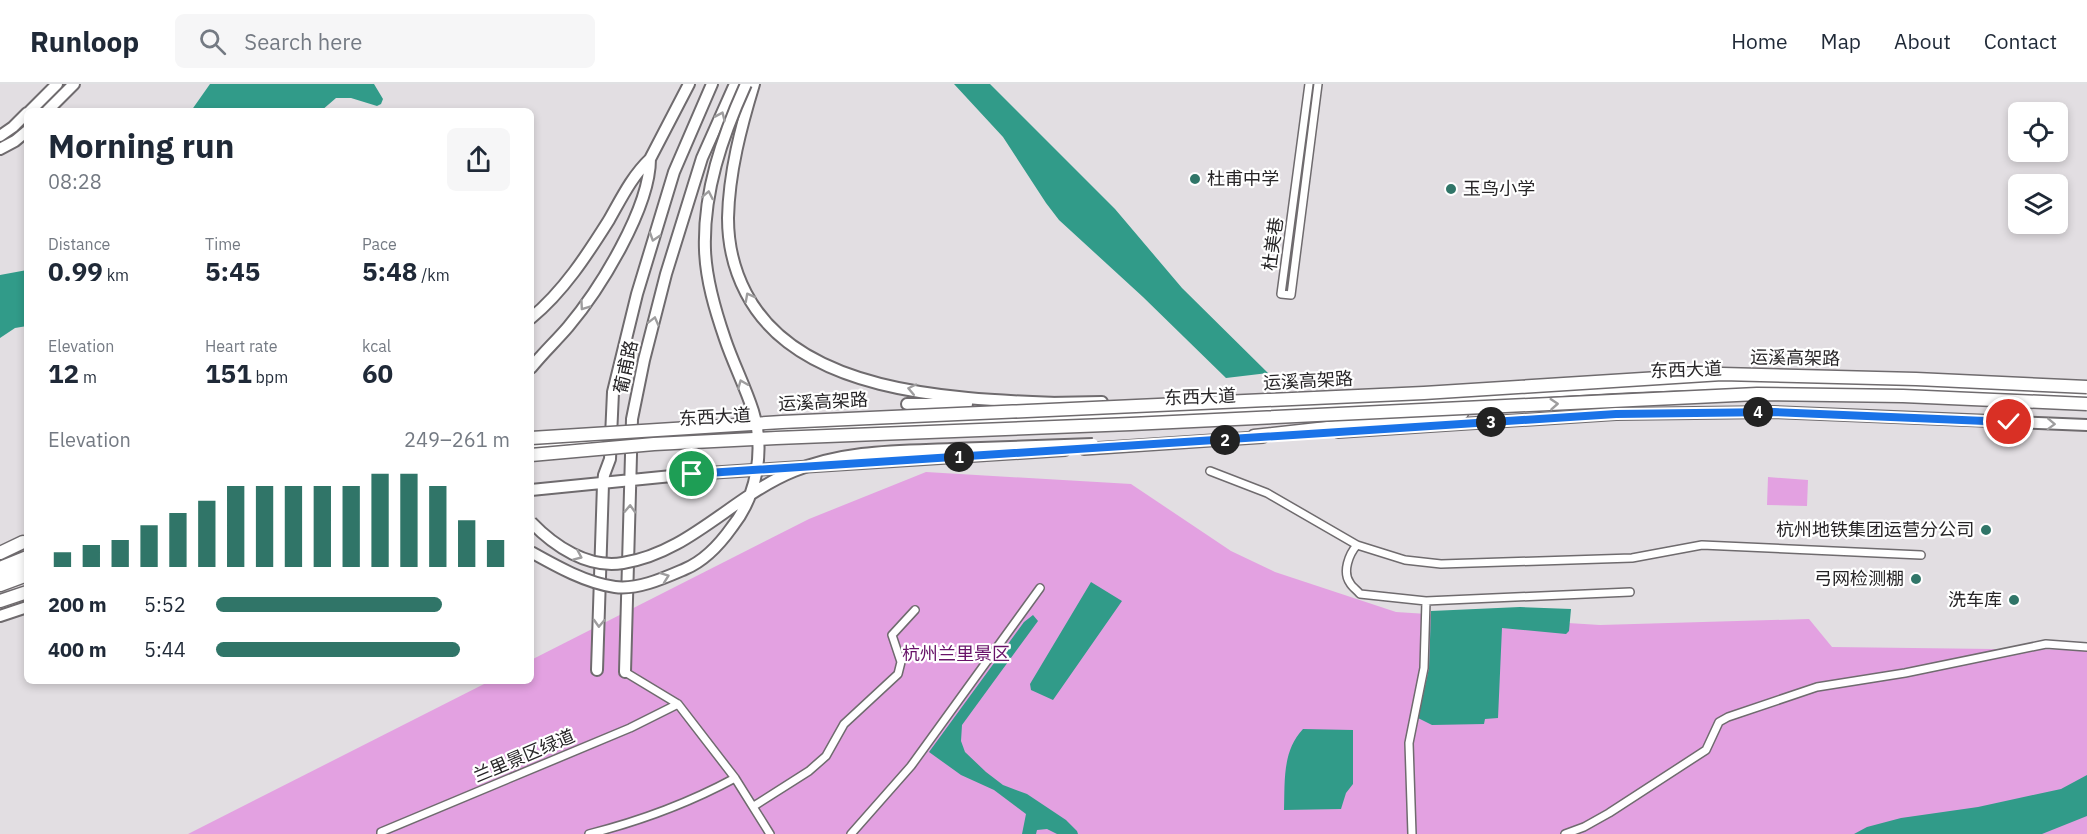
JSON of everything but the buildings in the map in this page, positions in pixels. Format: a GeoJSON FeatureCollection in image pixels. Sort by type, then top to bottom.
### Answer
{"type":"FeatureCollection","features":[{"type":"Feature","properties":{"kind":"highway","name":"运溪高架路"},"geometry":{"type":"LineString","coordinates":[[534,438],[782,422],[1527,387],[1722,374],[1916,379],[2087,387]]}},
{"type":"Feature","properties":{"kind":"highway"},"geometry":{"type":"LineString","coordinates":[[1249,397],[1527,387]]}},
{"type":"Feature","properties":{"kind":"highway","name":"运溪高架路"},"geometry":{"type":"LineString","coordinates":[[534,455],[654,444],[788,437],[1529,406],[1643,398],[1757,394],[1903,396],[2087,404]]}},
{"type":"Feature","properties":{"kind":"highway"},"geometry":{"type":"LineString","coordinates":[[1254,436],[1529,406]]}},
{"type":"Feature","properties":{"kind":"highway"},"geometry":{"type":"LineString","coordinates":[[0,553],[24,541]]}},
{"type":"Feature","properties":{"kind":"highway"},"geometry":{"type":"LineString","coordinates":[[0,568],[24,558]]}},
{"type":"Feature","properties":{"kind":"highway"},"geometry":{"type":"LineString","coordinates":[[0,585],[24,576]]}},
{"type":"Feature","properties":{"kind":"highway"},"geometry":{"type":"LineString","coordinates":[[0,602],[24,593]]}},
{"type":"Feature","properties":{"kind":"main road"},"geometry":{"type":"LineString","coordinates":[[32,108],[57,84]]}},
{"type":"Feature","properties":{"kind":"main road"},"geometry":{"type":"LineString","coordinates":[[50,108],[74,84]]}},
{"type":"Feature","properties":{"kind":"main road"},"geometry":{"type":"LineString","coordinates":[[534,315],[553,298],[576,268],[640,168],[650,159],[689,84]]}},
{"type":"Feature","properties":{"kind":"main road","name":"葡甫路"},"geometry":{"type":"LineString","coordinates":[[597,670],[603,484],[610,459],[613,392],[651,246],[674,172],[712,84]]}},
{"type":"Feature","properties":{"kind":"main road","name":"葡甫路"},"geometry":{"type":"LineString","coordinates":[[625,672],[633,419],[644,360],[666,274],[702,158],[735,84]]}},
{"type":"Feature","properties":{"kind":"main road"},"geometry":{"type":"LineString","coordinates":[[534,554],[575,574],[602,584],[616,587],[637,586],[688,568],[704,557],[724,538],[749,501],[757,464],[757,429],[753,412],[717,315],[707,270],[705,240],[705,211],[713,171],[746,84]]}},
{"type":"Feature","properties":{"kind":"main road"},"geometry":{"type":"LineString","coordinates":[[754,84],[739,135],[728,218],[735,270],[753,305],[778,336],[800,352],[826,366],[858,377],[938,395],[1054,403]]}},
{"type":"Feature","properties":{"kind":"main road"},"geometry":{"type":"LineString","coordinates":[[0,136],[24,115]]}},
{"type":"Feature","properties":{"kind":"main road"},"geometry":{"type":"LineString","coordinates":[[0,149],[24,134]]}},
{"type":"Feature","properties":{"kind":"main road"},"geometry":{"type":"LineString","coordinates":[[534,365],[579,313],[622,245],[644,193],[650,172],[650,159]]}},
{"type":"Feature","properties":{"kind":"main road","name":"东西大道"},"geometry":{"type":"LineString","coordinates":[[534,447],[753,432],[1250,411],[1610,389],[1749,384],[1889,387],[2087,396]]}},
{"type":"Feature","properties":{"kind":"main road"},"geometry":{"type":"LineString","coordinates":[[907,404],[1054,403],[1249,397]]}},
{"type":"Feature","properties":{"kind":"main road"},"geometry":{"type":"LineString","coordinates":[[534,490],[631,482],[692,474],[1616,414],[1774,412],[2087,425]]}},
{"type":"Feature","properties":{"kind":"main road"},"geometry":{"type":"LineString","coordinates":[[534,525],[552,541],[584,559],[621,564],[674,546],[727,509],[793,471],[841,457],[901,451],[1185,441],[1254,436]]}},
{"type":"Feature","properties":{"kind":"main road"},"geometry":{"type":"LineString","coordinates":[[0,578],[24,569]]}},
{"type":"Feature","properties":{"kind":"main road"},"geometry":{"type":"LineString","coordinates":[[0,616],[24,608]]}},
{"type":"Feature","properties":{"kind":"street","name":"杜美巷"},"geometry":{"type":"LineString","coordinates":[[1309,84],[1281,294],[1291,295],[1318,84]]}},
{"type":"Feature","properties":{"kind":"street"},"geometry":{"type":"LineString","coordinates":[[1210,471],[1267,494],[1357,545],[1405,560],[1441,564],[1632,558],[1702,545],[1921,555]]}},
{"type":"Feature","properties":{"kind":"street"},"geometry":{"type":"LineString","coordinates":[[1357,545],[1351,551],[1347,567],[1348,581],[1360,594],[1426,601],[1630,592]]}},
{"type":"Feature","properties":{"kind":"street"},"geometry":{"type":"LineString","coordinates":[[851,834],[911,766],[1040,588]]}},
{"type":"Feature","properties":{"kind":"street"},"geometry":{"type":"LineString","coordinates":[[1412,834],[1408,743],[1424,668],[1426,601]]}},
{"type":"Feature","properties":{"kind":"street"},"geometry":{"type":"LineString","coordinates":[[754,806],[809,771],[826,756],[843,724],[898,674],[901,662],[892,635],[915,610]]}},
{"type":"Feature","properties":{"kind":"street"},"geometry":{"type":"LineString","coordinates":[[1565,834],[1584,827],[1609,813],[1706,750],[1719,722],[1728,717],[1818,687],[1905,673],[2046,644],[2087,647]]}},
{"type":"Feature","properties":{"kind":"street"},"geometry":{"type":"LineString","coordinates":[[625,672],[678,704],[735,778],[770,834]]}},
{"type":"Feature","properties":{"kind":"street","name":"兰里景区绿道"},"geometry":{"type":"LineString","coordinates":[[381,834],[381,832],[630,728],[678,704]]}},
{"type":"Feature","properties":{"kind":"street"},"geometry":{"type":"LineString","coordinates":[[589,834],[671,809],[735,778]]}},
{"type":"Feature","properties":{"kind":"green space","name":"杭州兰里景区"},"geometry":{"type":"Polygon","coordinates":[[[926,472],[1131,484],[1231,551],[1275,572],[1396,612],[1600,625],[1809,619],[1832,647],[2087,650],[2087,834],[188,834],[484,684],[534,684],[534,658],[809,519],[926,472]]]}},
{"type":"Feature","properties":{"kind":"green space"},"geometry":{"type":"Polygon","coordinates":[[[1768,477],[1808,480],[1807,506],[1767,505],[1768,477]]]}},
{"type":"Feature","properties":{"kind":"shaded area"},"geometry":{"type":"Polygon","coordinates":[[[210,84],[374,84],[383,99],[377,106],[351,98],[336,98],[324,108],[193,108],[210,84]]]}},
{"type":"Feature","properties":{"kind":"shaded area"},"geometry":{"type":"Polygon","coordinates":[[[954,84],[990,84],[1115,209],[1182,288],[1268,373],[1226,378],[1059,220],[1003,137],[954,84]]]}},
{"type":"Feature","properties":{"kind":"shaded area"},"geometry":{"type":"Polygon","coordinates":[[[24,271],[24,326],[15,328],[0,338],[0,275],[24,271]]]}},
{"type":"Feature","properties":{"kind":"shaded area"},"geometry":{"type":"Polygon","coordinates":[[[1091,582],[1122,601],[1053,700],[1031,690],[1030,684],[1091,582]]]}},
{"type":"Feature","properties":{"kind":"shaded area"},"geometry":{"type":"Polygon","coordinates":[[[1520,607],[1571,609],[1569,631],[1566,634],[1502,628],[1498,718],[1485,719],[1484,724],[1432,725],[1418,718],[1429,668],[1431,611],[1520,607]]]}},
{"type":"Feature","properties":{"kind":"shaded area"},"geometry":{"type":"Polygon","coordinates":[[[1033,615],[1038,621],[962,725],[961,741],[965,752],[986,772],[1003,785],[1027,794],[1066,820],[1078,834],[1057,834],[1047,829],[1037,830],[1036,834],[1022,834],[1026,814],[994,790],[961,775],[929,752],[1024,622],[1033,615]]]}},
{"type":"Feature","properties":{"kind":"shaded area"},"geometry":{"type":"Polygon","coordinates":[[[1303,729],[1353,730],[1353,784],[1346,793],[1341,809],[1284,810],[1288,757],[1291,747],[1303,729]]]}},
{"type":"Feature","properties":{"kind":"shaded area"},"geometry":{"type":"Polygon","coordinates":[[[2087,775],[2087,816],[2042,834],[1854,834],[1867,827],[1901,818],[1978,807],[2061,789],[2087,775]]]}},
{"type":"Feature","properties":{"kind":"place","name":"杜甫中学"},"geometry":{"type":"Point","coordinates":[1195,179]}},
{"type":"Feature","properties":{"kind":"place","name":"玉鸟小学"},"geometry":{"type":"Point","coordinates":[1451,189]}},
{"type":"Feature","properties":{"kind":"place","name":"杭州地铁集团运营分公司"},"geometry":{"type":"Point","coordinates":[1986,530]}},
{"type":"Feature","properties":{"kind":"place","name":"弓网检测棚"},"geometry":{"type":"Point","coordinates":[1916,579]}},
{"type":"Feature","properties":{"kind":"place","name":"洗车库"},"geometry":{"type":"Point","coordinates":[2014,600]}},
{"type":"Feature","properties":{"kind":"route"},"geometry":{"type":"LineString","coordinates":[[692,474],[1616,414],[1774,412],[2009,422]]}}]}
